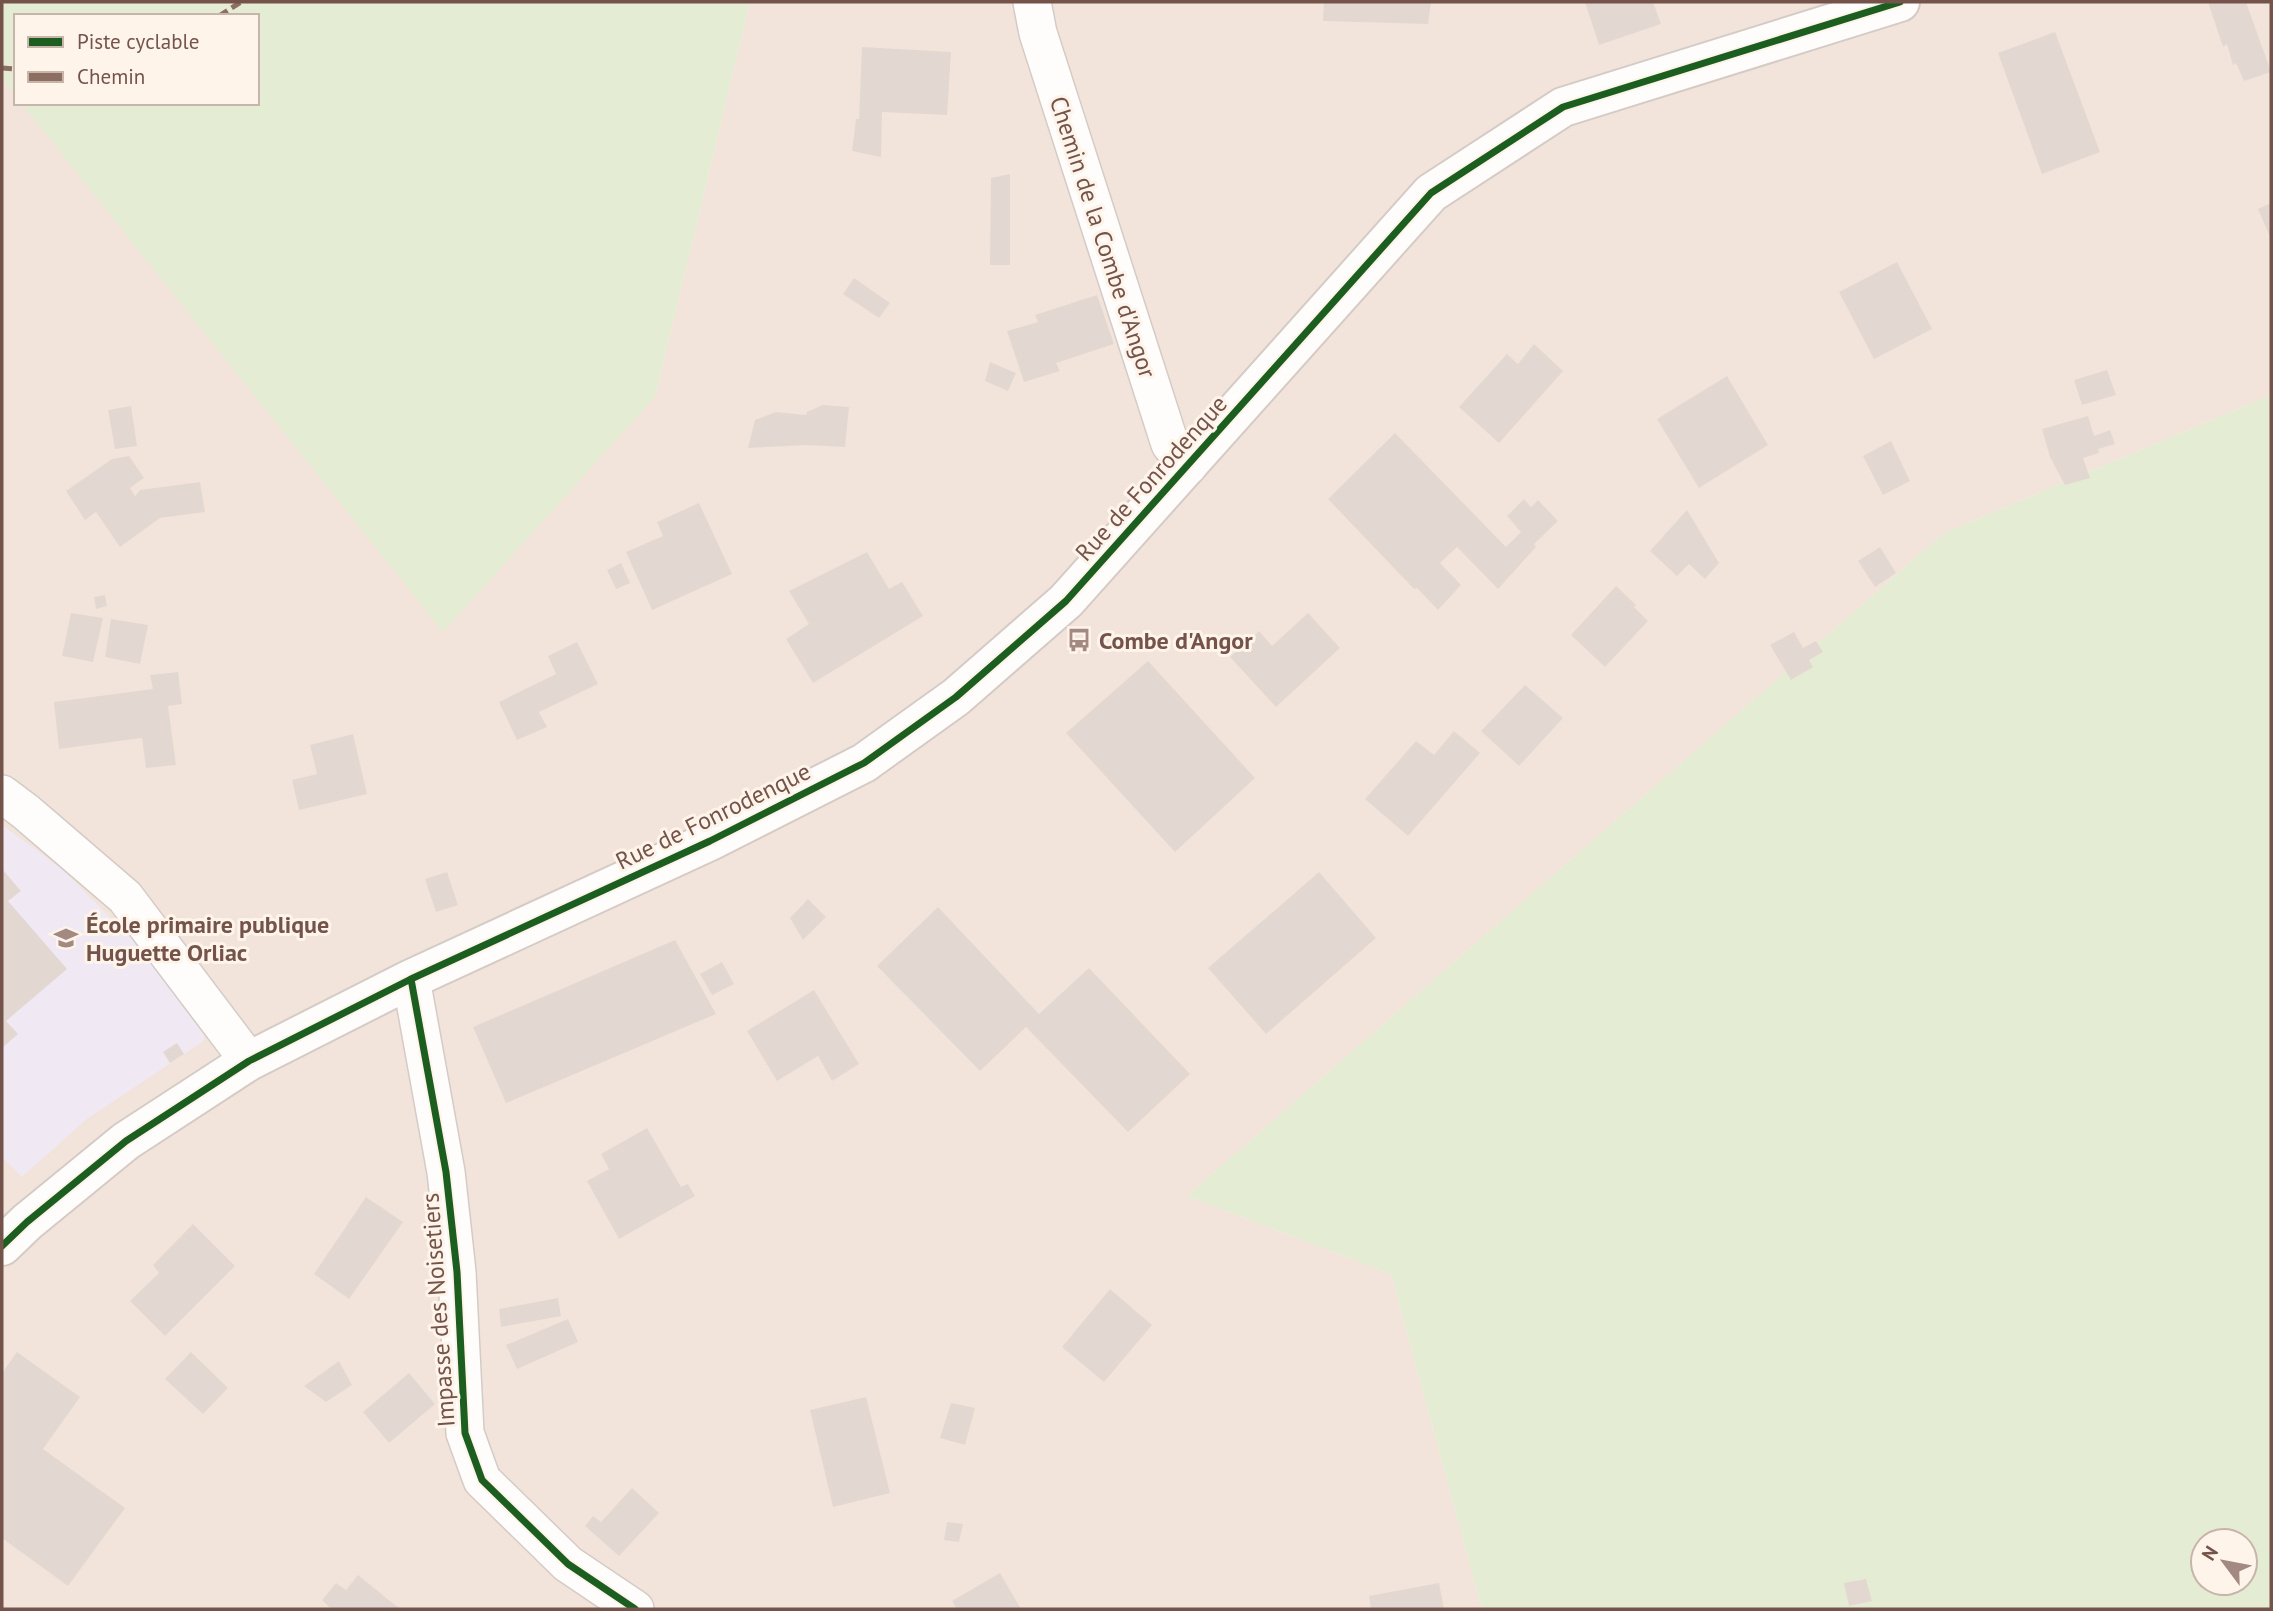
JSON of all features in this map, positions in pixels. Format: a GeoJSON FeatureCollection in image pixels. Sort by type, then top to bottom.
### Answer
{"type":"FeatureCollection","features":[{"type":"Feature","properties":{"kind":"street","name":"Chemin de la Combe d'Angor"},"geometry":{"type":"LineString","coordinates":[[1032,2],[1038,33],[1170,444],[1188,467]]}},
{"type":"Feature","properties":{"kind":"street","name":"Rue de Fonrodenque"},"geometry":{"type":"LineString","coordinates":[[2,1246],[27,1222],[126,1141],[249,1061],[411,979],[709,841],[864,764],[956,697],[1066,601],[1431,193],[1563,107],[1900,2]]}},
{"type":"Feature","properties":{"kind":"street"},"geometry":{"type":"LineString","coordinates":[[2,794],[26,811],[125,897],[249,1061]]}},
{"type":"Feature","properties":{"kind":"street","name":"Impasse des Noisetiers"},"geometry":{"type":"LineString","coordinates":[[411,979],[446,1172],[457,1272],[465,1433],[482,1480],[568,1564],[635,1609]]}},
{"type":"Feature","properties":{"kind":"shaded area"},"geometry":{"type":"Polygon","coordinates":[[[750,2],[2271,2],[2271,395],[1944,533],[1187,1196],[1391,1274],[1482,1609],[2,1609],[2,79],[14,94],[14,105],[25,105],[655,397],[750,2]]]}},
{"type":"Feature","properties":{"kind":"shaded area","name":"École primaire publique Huguette Orliac"},"geometry":{"type":"Polygon","coordinates":[[[2,825],[61,868],[201,1008],[208,1019],[204,1041],[87,1119],[22,1177],[2,1157],[2,825]]]}},
{"type":"Feature","properties":{"kind":"green space"},"geometry":{"type":"Polygon","coordinates":[[[2,2],[750,2],[655,397],[443,632],[23,105],[259,105],[259,14],[14,14],[14,94],[2,79],[2,2]]]}},
{"type":"Feature","properties":{"kind":"green space"},"geometry":{"type":"Polygon","coordinates":[[[2271,395],[2271,1609],[1482,1609],[1391,1274],[1187,1196],[1944,533],[2271,395]]]}},
{"type":"Feature","properties":{"kind":"building"},"geometry":{"type":"Polygon","coordinates":[[[1324,2],[1431,2],[1428,24],[1323,21],[1324,2]]]}},
{"type":"Feature","properties":{"kind":"building"},"geometry":{"type":"Polygon","coordinates":[[[1585,2],[1653,2],[1661,24],[1599,45],[1585,2]]]}},
{"type":"Feature","properties":{"kind":"building"},"geometry":{"type":"Polygon","coordinates":[[[2208,2],[2246,2],[2271,72],[2244,81],[2236,63],[2233,65],[2227,44],[2223,47],[2208,2]]]}},
{"type":"Feature","properties":{"kind":"building"},"geometry":{"type":"Polygon","coordinates":[[[2055,32],[2100,152],[2042,174],[1998,53],[2055,32]]]}},
{"type":"Feature","properties":{"kind":"building"},"geometry":{"type":"Polygon","coordinates":[[[862,47],[951,52],[947,115],[882,112],[881,157],[852,151],[856,119],[859,119],[862,47]]]}},
{"type":"Feature","properties":{"kind":"building"},"geometry":{"type":"Polygon","coordinates":[[[1010,174],[1010,265],[990,265],[991,178],[1010,174]]]}},
{"type":"Feature","properties":{"kind":"building"},"geometry":{"type":"Polygon","coordinates":[[[2271,203],[2271,239],[2258,209],[2271,203]]]}},
{"type":"Feature","properties":{"kind":"building"},"geometry":{"type":"Polygon","coordinates":[[[1897,262],[1932,329],[1874,359],[1839,292],[1897,262]]]}},
{"type":"Feature","properties":{"kind":"building"},"geometry":{"type":"Polygon","coordinates":[[[854,278],[890,303],[879,318],[843,294],[854,278]]]}},
{"type":"Feature","properties":{"kind":"building"},"geometry":{"type":"Polygon","coordinates":[[[1097,295],[1114,344],[1056,363],[1060,371],[1024,382],[1007,331],[1038,322],[1035,315],[1097,295]]]}},
{"type":"Feature","properties":{"kind":"building"},"geometry":{"type":"Polygon","coordinates":[[[1534,344],[1563,371],[1499,443],[1459,407],[1507,354],[1518,364],[1534,344]]]}},
{"type":"Feature","properties":{"kind":"building"},"geometry":{"type":"Polygon","coordinates":[[[990,362],[1016,373],[1008,391],[985,381],[990,362]]]}},
{"type":"Feature","properties":{"kind":"building"},"geometry":{"type":"Polygon","coordinates":[[[2107,370],[2116,395],[2082,405],[2074,380],[2107,370]]]}},
{"type":"Feature","properties":{"kind":"building"},"geometry":{"type":"Polygon","coordinates":[[[1727,376],[1768,445],[1699,488],[1657,419],[1727,376]]]}},
{"type":"Feature","properties":{"kind":"building"},"geometry":{"type":"Polygon","coordinates":[[[823,405],[849,407],[845,447],[806,445],[748,448],[755,420],[776,412],[806,415],[823,405]]]}},
{"type":"Feature","properties":{"kind":"building"},"geometry":{"type":"Polygon","coordinates":[[[131,406],[137,446],[115,449],[108,410],[131,406]]]}},
{"type":"Feature","properties":{"kind":"building"},"geometry":{"type":"Polygon","coordinates":[[[2088,416],[2094,436],[2110,430],[2115,444],[2098,449],[2099,453],[2083,458],[2090,478],[2065,485],[2050,457],[2042,429],[2088,416]]]}},
{"type":"Feature","properties":{"kind":"building"},"geometry":{"type":"Polygon","coordinates":[[[1395,433],[1506,547],[1521,532],[1507,516],[1524,499],[1531,507],[1538,500],[1558,521],[1534,544],[1536,547],[1498,589],[1457,547],[1440,563],[1461,585],[1438,610],[1417,588],[1414,589],[1328,499],[1395,433]]]}},
{"type":"Feature","properties":{"kind":"building"},"geometry":{"type":"Polygon","coordinates":[[[1891,441],[1910,481],[1883,495],[1863,456],[1891,441]]]}},
{"type":"Feature","properties":{"kind":"building"},"geometry":{"type":"Polygon","coordinates":[[[129,456],[144,478],[130,488],[135,496],[140,490],[200,482],[205,512],[160,518],[120,547],[96,512],[85,520],[66,491],[112,459],[129,456]]]}},
{"type":"Feature","properties":{"kind":"building"},"geometry":{"type":"Polygon","coordinates":[[[699,503],[732,574],[652,610],[626,552],[663,536],[657,522],[699,503]]]}},
{"type":"Feature","properties":{"kind":"building"},"geometry":{"type":"Polygon","coordinates":[[[1687,510],[1719,563],[1705,579],[1689,564],[1677,576],[1650,551],[1687,510]]]}},
{"type":"Feature","properties":{"kind":"building"},"geometry":{"type":"Polygon","coordinates":[[[1880,547],[1896,573],[1875,587],[1858,561],[1880,547]]]}},
{"type":"Feature","properties":{"kind":"building"},"geometry":{"type":"Polygon","coordinates":[[[867,552],[889,589],[902,582],[923,616],[813,683],[786,639],[809,624],[789,591],[867,552]]]}},
{"type":"Feature","properties":{"kind":"building"},"geometry":{"type":"Polygon","coordinates":[[[621,563],[630,583],[616,589],[607,570],[621,563]]]}},
{"type":"Feature","properties":{"kind":"building"},"geometry":{"type":"Polygon","coordinates":[[[1616,586],[1648,621],[1605,667],[1571,635],[1616,586]]]}},
{"type":"Feature","properties":{"kind":"building"},"geometry":{"type":"Polygon","coordinates":[[[105,595],[107,606],[96,609],[94,597],[105,595]]]}},
{"type":"Feature","properties":{"kind":"building"},"geometry":{"type":"Polygon","coordinates":[[[71,613],[103,618],[93,662],[62,656],[71,613]]]}},
{"type":"Feature","properties":{"kind":"building"},"geometry":{"type":"Polygon","coordinates":[[[1308,613],[1340,648],[1276,707],[1230,657],[1259,631],[1272,646],[1308,613]]]}},
{"type":"Feature","properties":{"kind":"building"},"geometry":{"type":"Polygon","coordinates":[[[111,619],[148,625],[140,664],[105,657],[111,619]]]}},
{"type":"Feature","properties":{"kind":"building"},"geometry":{"type":"Polygon","coordinates":[[[1794,632],[1803,648],[1816,641],[1823,652],[1809,660],[1813,667],[1791,680],[1770,645],[1794,632]]]}},
{"type":"Feature","properties":{"kind":"building"},"geometry":{"type":"Polygon","coordinates":[[[577,642],[598,684],[539,712],[547,727],[517,740],[499,702],[556,674],[548,656],[577,642]]]}},
{"type":"Feature","properties":{"kind":"building"},"geometry":{"type":"Polygon","coordinates":[[[1148,661],[1255,778],[1175,852],[1066,733],[1148,661]]]}},
{"type":"Feature","properties":{"kind":"building"},"geometry":{"type":"Polygon","coordinates":[[[178,672],[182,704],[168,706],[176,765],[146,768],[142,738],[59,749],[54,702],[153,689],[150,675],[178,672]]]}},
{"type":"Feature","properties":{"kind":"building"},"geometry":{"type":"Polygon","coordinates":[[[1525,685],[1563,718],[1519,766],[1481,731],[1525,685]]]}},
{"type":"Feature","properties":{"kind":"building"},"geometry":{"type":"Polygon","coordinates":[[[1454,731],[1480,753],[1408,836],[1365,799],[1416,741],[1434,755],[1454,731]]]}},
{"type":"Feature","properties":{"kind":"building"},"geometry":{"type":"Polygon","coordinates":[[[353,734],[367,794],[299,810],[292,780],[317,774],[310,745],[353,734]]]}},
{"type":"Feature","properties":{"kind":"building"},"geometry":{"type":"Polygon","coordinates":[[[2,869],[21,891],[8,901],[67,969],[6,1021],[18,1034],[2,1048],[2,869]]]}},
{"type":"Feature","properties":{"kind":"building"},"geometry":{"type":"Polygon","coordinates":[[[447,872],[458,905],[436,912],[425,879],[447,872]]]}},
{"type":"Feature","properties":{"kind":"building"},"geometry":{"type":"Polygon","coordinates":[[[1319,872],[1376,938],[1266,1034],[1208,968],[1319,872]]]}},
{"type":"Feature","properties":{"kind":"building"},"geometry":{"type":"Polygon","coordinates":[[[808,899],[826,917],[803,940],[790,918],[808,899]]]}},
{"type":"Feature","properties":{"kind":"building"},"geometry":{"type":"Polygon","coordinates":[[[938,907],[1039,1014],[1089,968],[1190,1074],[1128,1132],[1026,1027],[980,1071],[877,966],[938,907]]]}},
{"type":"Feature","properties":{"kind":"building"},"geometry":{"type":"Polygon","coordinates":[[[675,940],[716,1014],[506,1103],[473,1027],[675,940]]]}},
{"type":"Feature","properties":{"kind":"building"},"geometry":{"type":"Polygon","coordinates":[[[722,962],[734,984],[712,995],[700,974],[722,962]]]}},
{"type":"Feature","properties":{"kind":"building"},"geometry":{"type":"Polygon","coordinates":[[[814,990],[859,1064],[832,1081],[818,1056],[777,1081],[747,1031],[814,990]]]}},
{"type":"Feature","properties":{"kind":"building"},"geometry":{"type":"Polygon","coordinates":[[[177,1043],[184,1054],[170,1063],[163,1052],[177,1043]]]}},
{"type":"Feature","properties":{"kind":"building"},"geometry":{"type":"Polygon","coordinates":[[[647,1128],[681,1187],[688,1184],[695,1196],[619,1239],[587,1181],[609,1169],[601,1154],[647,1128]]]}},
{"type":"Feature","properties":{"kind":"building"},"geometry":{"type":"Polygon","coordinates":[[[366,1197],[403,1222],[349,1299],[314,1274],[366,1197]]]}},
{"type":"Feature","properties":{"kind":"building"},"geometry":{"type":"Polygon","coordinates":[[[193,1224],[235,1266],[165,1336],[130,1301],[159,1273],[153,1265],[193,1224]]]}},
{"type":"Feature","properties":{"kind":"building"},"geometry":{"type":"Polygon","coordinates":[[[1110,1289],[1152,1325],[1104,1382],[1062,1347],[1110,1289]]]}},
{"type":"Feature","properties":{"kind":"building"},"geometry":{"type":"Polygon","coordinates":[[[558,1298],[561,1316],[501,1327],[499,1309],[558,1298]]]}},
{"type":"Feature","properties":{"kind":"building"},"geometry":{"type":"Polygon","coordinates":[[[568,1319],[578,1342],[517,1369],[506,1345],[568,1319]]]}},
{"type":"Feature","properties":{"kind":"building"},"geometry":{"type":"Polygon","coordinates":[[[17,1352],[80,1397],[43,1449],[125,1508],[68,1586],[2,1538],[2,1373],[17,1352]]]}},
{"type":"Feature","properties":{"kind":"building"},"geometry":{"type":"Polygon","coordinates":[[[191,1352],[228,1388],[203,1414],[165,1379],[191,1352]]]}},
{"type":"Feature","properties":{"kind":"building"},"geometry":{"type":"Polygon","coordinates":[[[339,1361],[352,1385],[326,1402],[304,1386],[339,1361]]]}},
{"type":"Feature","properties":{"kind":"building"},"geometry":{"type":"Polygon","coordinates":[[[409,1373],[435,1404],[389,1443],[363,1412],[409,1373]]]}},
{"type":"Feature","properties":{"kind":"building"},"geometry":{"type":"Polygon","coordinates":[[[866,1397],[890,1493],[833,1507],[810,1410],[866,1397]]]}},
{"type":"Feature","properties":{"kind":"building"},"geometry":{"type":"Polygon","coordinates":[[[951,1403],[975,1408],[965,1445],[940,1438],[951,1403]]]}},
{"type":"Feature","properties":{"kind":"building"},"geometry":{"type":"Polygon","coordinates":[[[632,1488],[659,1513],[619,1556],[585,1526],[593,1516],[601,1522],[632,1488]]]}},
{"type":"Feature","properties":{"kind":"building"},"geometry":{"type":"Polygon","coordinates":[[[947,1522],[963,1524],[959,1542],[944,1540],[947,1522]]]}},
{"type":"Feature","properties":{"kind":"building"},"geometry":{"type":"Polygon","coordinates":[[[1000,1573],[1021,1609],[957,1609],[952,1601],[1000,1573]]]}},
{"type":"Feature","properties":{"kind":"building"},"geometry":{"type":"Polygon","coordinates":[[[358,1575],[401,1609],[331,1609],[322,1600],[336,1583],[346,1590],[358,1575]]]}},
{"type":"Feature","properties":{"kind":"building"},"geometry":{"type":"Polygon","coordinates":[[[1866,1579],[1872,1601],[1849,1606],[1844,1583],[1866,1579]]]}},
{"type":"Feature","properties":{"kind":"building"},"geometry":{"type":"Polygon","coordinates":[[[1439,1583],[1444,1609],[1371,1609],[1369,1596],[1439,1583]]]}},
{"type":"Feature","properties":{"kind":"marked path"},"geometry":{"type":"LineString","coordinates":[[222,14],[241,2]]}},
{"type":"Feature","properties":{"kind":"marked path"},"geometry":{"type":"LineString","coordinates":[[2,68],[14,69]]}},
{"type":"Feature","properties":{"kind":"cycle path"},"geometry":{"type":"LineString","coordinates":[[2,1246],[27,1222],[126,1141],[249,1061],[411,979],[710,841],[864,763],[956,697],[1066,601],[1431,193],[1563,107],[1900,2]]}},
{"type":"Feature","properties":{"kind":"cycle path"},"geometry":{"type":"LineString","coordinates":[[411,979],[446,1172],[457,1272],[465,1433],[482,1480],[568,1564],[635,1609]]}},
{"type":"Feature","properties":{"kind":"place","name":"Combe d'Angor"},"geometry":{"type":"Point","coordinates":[1079,640]}},
{"type":"Feature","properties":{"kind":"place","name":"École primaire publique Huguette Orliac"},"geometry":{"type":"Point","coordinates":[66,938]}}]}
